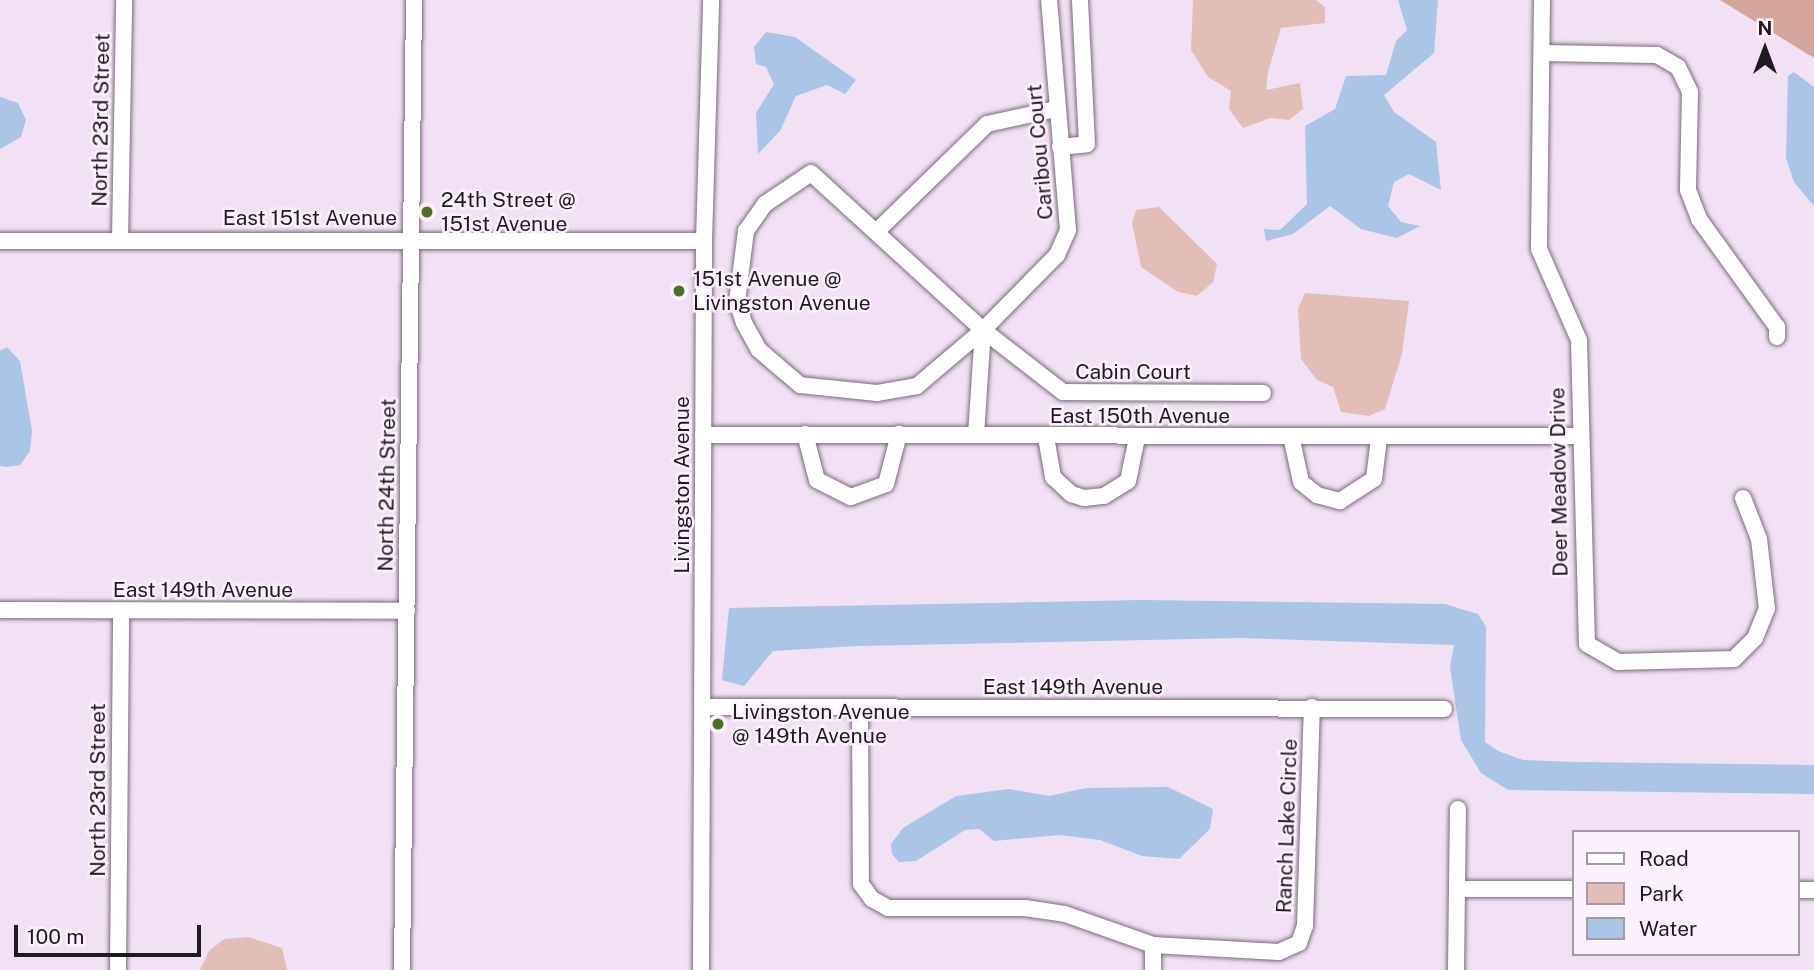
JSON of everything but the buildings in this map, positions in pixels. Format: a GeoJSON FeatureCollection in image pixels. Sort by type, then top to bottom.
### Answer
{"type":"FeatureCollection","features":[{"type":"Feature","properties":{"kind":"street","name":"North 23rd Street"},"geometry":{"type":"LineString","coordinates":[[120,240],[124,0]]}},
{"type":"Feature","properties":{"kind":"street","name":"North 24th Street"},"geometry":{"type":"LineString","coordinates":[[402,970],[414,0]]}},
{"type":"Feature","properties":{"kind":"street","name":"Livingston Avenue"},"geometry":{"type":"LineString","coordinates":[[701,970],[704,242],[711,0]]}},
{"type":"Feature","properties":{"kind":"street","name":"Caribou Court"},"geometry":{"type":"LineString","coordinates":[[876,232],[811,173],[765,204],[746,231],[737,302],[759,350],[800,385],[877,393],[917,386],[983,330],[1057,255],[1068,230],[1055,109],[1049,0]]}},
{"type":"Feature","properties":{"kind":"street"},"geometry":{"type":"LineString","coordinates":[[1060,147],[1087,144],[1080,0]]}},
{"type":"Feature","properties":{"kind":"street","name":"Deer Meadow Drive"},"geometry":{"type":"LineString","coordinates":[[1542,0],[1539,249],[1579,340],[1578,436],[1587,644],[1618,662],[1734,659],[1755,638],[1767,609],[1759,538],[1743,498]]}},
{"type":"Feature","properties":{"kind":"street"},"geometry":{"type":"LineString","coordinates":[[1542,53],[1657,55],[1678,67],[1689,92],[1688,190],[1699,219],[1777,327],[1777,337]]}},
{"type":"Feature","properties":{"kind":"street"},"geometry":{"type":"LineString","coordinates":[[876,232],[987,124],[1055,109]]}},
{"type":"Feature","properties":{"kind":"street","name":"Cabin Court"},"geometry":{"type":"LineString","coordinates":[[876,232],[983,330],[1063,392],[1263,393]]}},
{"type":"Feature","properties":{"kind":"street","name":"East 151st Avenue"},"geometry":{"type":"LineString","coordinates":[[0,241],[411,238],[704,242]]}},
{"type":"Feature","properties":{"kind":"street"},"geometry":{"type":"LineString","coordinates":[[976,435],[983,330]]}},
{"type":"Feature","properties":{"kind":"street"},"geometry":{"type":"LineString","coordinates":[[805,434],[817,481],[850,497],[886,484],[899,435]]}},
{"type":"Feature","properties":{"kind":"street","name":"East 150th Avenue"},"geometry":{"type":"LineString","coordinates":[[703,435],[1137,438],[1578,436]]}},
{"type":"Feature","properties":{"kind":"street"},"geometry":{"type":"LineString","coordinates":[[1291,436],[1301,482],[1317,495],[1340,501],[1374,480],[1379,438]]}},
{"type":"Feature","properties":{"kind":"street"},"geometry":{"type":"LineString","coordinates":[[1046,437],[1053,477],[1071,494],[1084,498],[1104,496],[1128,481],[1137,438]]}},
{"type":"Feature","properties":{"kind":"street","name":"East 149th Avenue"},"geometry":{"type":"LineString","coordinates":[[0,610],[407,611]]}},
{"type":"Feature","properties":{"kind":"street","name":"North 23rd Street"},"geometry":{"type":"LineString","coordinates":[[118,970],[121,611]]}},
{"type":"Feature","properties":{"kind":"street","name":"East 149th Avenue"},"geometry":{"type":"LineString","coordinates":[[703,707],[1444,709]]}},
{"type":"Feature","properties":{"kind":"street","name":"Ranch Lake Circle"},"geometry":{"type":"LineString","coordinates":[[860,708],[861,884],[872,899],[888,908],[1024,908],[1065,914],[1153,945],[1279,951],[1299,943],[1305,926],[1312,707]]}},
{"type":"Feature","properties":{"kind":"street"},"geometry":{"type":"LineString","coordinates":[[1456,970],[1458,809]]}},
{"type":"Feature","properties":{"kind":"street"},"geometry":{"type":"LineString","coordinates":[[1458,889],[1573,889]]}},
{"type":"Feature","properties":{"kind":"street"},"geometry":{"type":"LineString","coordinates":[[1153,945],[1153,970]]}},
{"type":"Feature","properties":{"kind":"green space"},"geometry":{"type":"Polygon","coordinates":[[[1193,0],[1316,0],[1325,7],[1325,23],[1281,28],[1268,72],[1266,90],[1300,83],[1303,109],[1289,120],[1270,118],[1243,128],[1229,109],[1231,91],[1208,77],[1191,50],[1193,0]]]}},
{"type":"Feature","properties":{"kind":"green space"},"geometry":{"type":"Polygon","coordinates":[[[1159,207],[1217,264],[1213,282],[1197,296],[1178,292],[1141,267],[1132,223],[1136,210],[1159,207]]]}},
{"type":"Feature","properties":{"kind":"green space"},"geometry":{"type":"Polygon","coordinates":[[[1305,293],[1409,301],[1402,354],[1385,409],[1369,416],[1341,412],[1333,387],[1317,380],[1301,359],[1298,309],[1305,293]]]}},
{"type":"Feature","properties":{"kind":"green space"},"geometry":{"type":"Polygon","coordinates":[[[248,937],[282,948],[287,970],[200,970],[209,951],[224,939],[248,937]]]}},
{"type":"Feature","properties":{"kind":"shaded area"},"geometry":{"type":"Polygon","coordinates":[[[1720,0],[1814,0],[1814,58],[1720,0]]]}},
{"type":"Feature","properties":{"kind":"water"},"geometry":{"type":"Polygon","coordinates":[[[1398,0],[1438,0],[1434,53],[1384,95],[1394,112],[1436,142],[1441,190],[1409,174],[1394,182],[1388,206],[1401,222],[1420,226],[1397,238],[1361,229],[1330,206],[1293,234],[1266,241],[1264,229],[1280,230],[1307,204],[1305,126],[1335,109],[1346,76],[1386,75],[1396,41],[1407,30],[1398,0]]]}},
{"type":"Feature","properties":{"kind":"water"},"geometry":{"type":"Polygon","coordinates":[[[766,32],[795,37],[856,80],[845,94],[827,85],[796,96],[780,131],[758,154],[756,113],[774,84],[766,67],[756,64],[754,47],[766,32]]]}},
{"type":"Feature","properties":{"kind":"water"},"geometry":{"type":"Polygon","coordinates":[[[1794,72],[1814,87],[1814,206],[1794,182],[1786,158],[1788,76],[1794,72]]]}},
{"type":"Feature","properties":{"kind":"water"},"geometry":{"type":"Polygon","coordinates":[[[0,97],[18,103],[26,120],[21,137],[0,149],[0,97]]]}},
{"type":"Feature","properties":{"kind":"water"},"geometry":{"type":"Polygon","coordinates":[[[7,347],[20,361],[32,431],[30,451],[20,465],[6,467],[0,466],[0,351],[7,347]]]}},
{"type":"Feature","properties":{"kind":"water"},"geometry":{"type":"Polygon","coordinates":[[[1141,600],[1445,604],[1478,614],[1486,627],[1485,742],[1498,751],[1523,760],[1814,765],[1814,794],[1508,790],[1481,773],[1461,740],[1450,667],[1454,645],[1241,638],[857,646],[773,651],[744,686],[722,680],[729,608],[1141,600]]]}},
{"type":"Feature","properties":{"kind":"water"},"geometry":{"type":"Polygon","coordinates":[[[1168,787],[1213,809],[1210,829],[1179,859],[1142,856],[1100,840],[1059,835],[994,841],[979,829],[965,830],[916,861],[899,862],[892,854],[891,844],[903,828],[956,796],[1009,789],[1049,796],[1086,788],[1168,787]]]}},
{"type":"Feature","properties":{"kind":"place","name":"24th Street @ 151st Avenue"},"geometry":{"type":"Point","coordinates":[427,212]}},
{"type":"Feature","properties":{"kind":"place","name":"151st Avenue @ Livingston Avenue"},"geometry":{"type":"Point","coordinates":[679,291]}},
{"type":"Feature","properties":{"kind":"place","name":"Livingston Avenue @ 149th Avenue"},"geometry":{"type":"Point","coordinates":[718,724]}}]}
